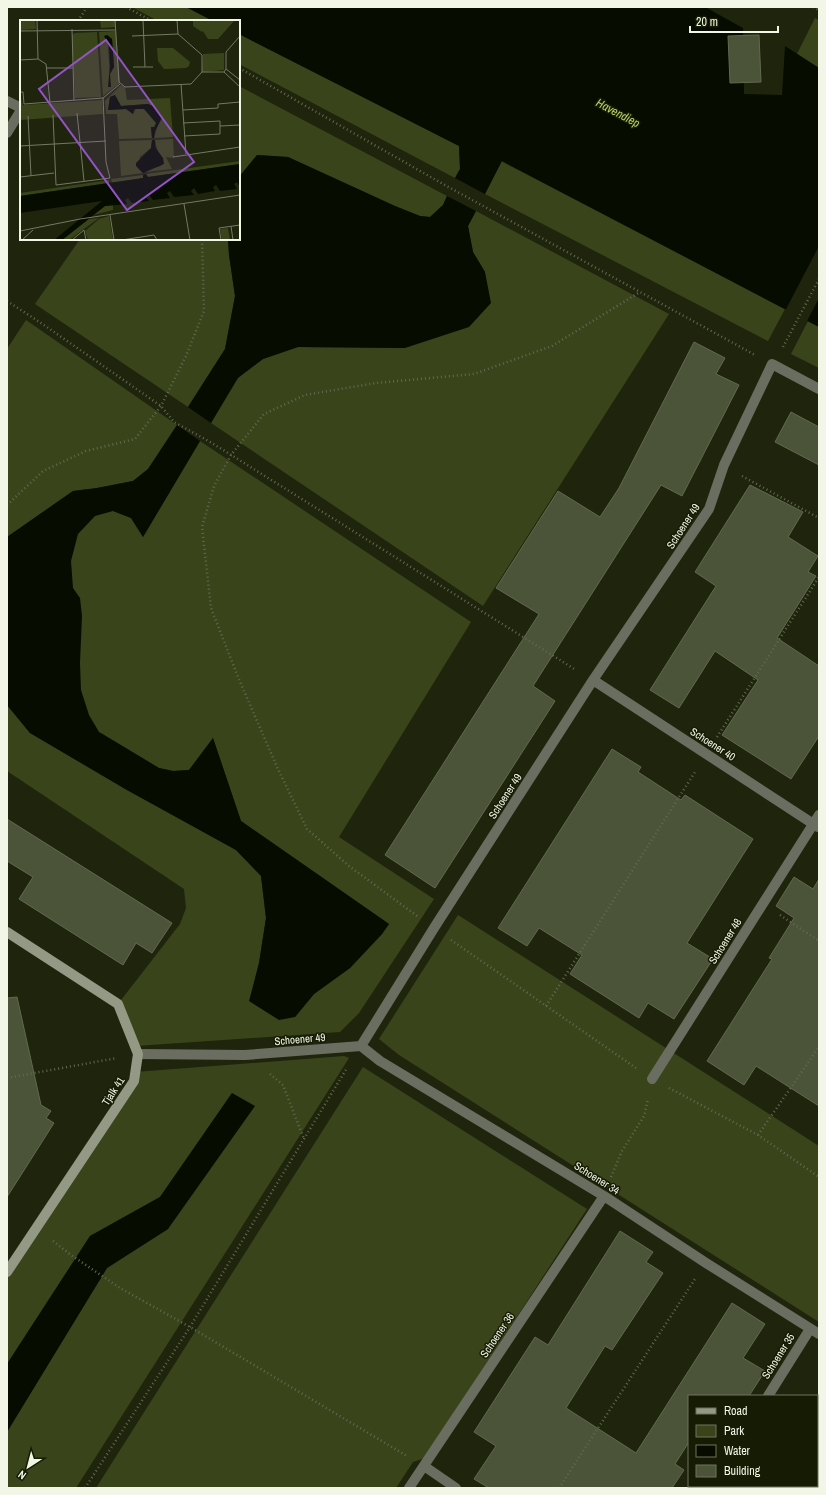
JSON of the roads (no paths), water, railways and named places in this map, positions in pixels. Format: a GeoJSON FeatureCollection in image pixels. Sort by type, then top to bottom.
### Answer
{"type":"FeatureCollection","features":[{"type":"Feature","properties":{"kind":"street"},"geometry":{"type":"LineString","coordinates":[[7,101],[20,108]]}},
{"type":"Feature","properties":{"kind":"street"},"geometry":{"type":"LineString","coordinates":[[7,133],[20,111]]}},
{"type":"Feature","properties":{"kind":"street","name":"Schoener 49"},"geometry":{"type":"LineString","coordinates":[[138,1054],[245,1055],[361,1046],[434,928],[593,680],[709,509],[724,465],[772,364],[819,389]]}},
{"type":"Feature","properties":{"kind":"street","name":"Schoener 40"},"geometry":{"type":"LineString","coordinates":[[593,680],[707,754],[817,822]]}},
{"type":"Feature","properties":{"kind":"street","name":"Schoener 48"},"geometry":{"type":"LineString","coordinates":[[652,1079],[817,822]]}},
{"type":"Feature","properties":{"kind":"street"},"geometry":{"type":"LineString","coordinates":[[7,932],[118,1004],[138,1054]]}},
{"type":"Feature","properties":{"kind":"street","name":"Schoener 34"},"geometry":{"type":"LineString","coordinates":[[361,1046],[380,1061],[604,1196],[706,1263],[819,1334]]}},
{"type":"Feature","properties":{"kind":"street","name":"Tjalk 41"},"geometry":{"type":"LineString","coordinates":[[7,1272],[134,1081],[138,1054]]}},
{"type":"Feature","properties":{"kind":"street","name":"Schoener 36"},"geometry":{"type":"LineString","coordinates":[[409,1488],[604,1196]]}},
{"type":"Feature","properties":{"kind":"street","name":"Schoener 35"},"geometry":{"type":"LineString","coordinates":[[769,1395],[810,1328]]}},
{"type":"Feature","properties":{"kind":"street"},"geometry":{"type":"LineString","coordinates":[[424,1466],[456,1488]]}},
{"type":"Feature","properties":{"kind":"water","name":"Havendiep"},"geometry":{"type":"Polygon","coordinates":[[[186,7],[705,7],[743,28],[744,94],[782,95],[785,46],[819,68],[819,327],[502,161],[485,194],[455,178],[460,169],[459,146],[240,35],[240,20],[211,20],[186,7]]]}},
{"type":"Feature","properties":{"kind":"water"},"geometry":{"type":"Polygon","coordinates":[[[257,155],[288,157],[420,216],[430,217],[443,205],[447,196],[476,211],[468,226],[473,252],[485,272],[491,303],[469,327],[405,348],[298,347],[263,359],[238,378],[211,423],[188,407],[225,349],[235,296],[228,240],[240,240],[240,176],[257,155]]]}},
{"type":"Feature","properties":{"kind":"water"},"geometry":{"type":"Polygon","coordinates":[[[177,425],[200,441],[143,537],[131,518],[113,511],[95,516],[78,534],[71,561],[73,588],[80,598],[82,616],[80,663],[81,690],[89,715],[99,732],[159,768],[173,771],[189,770],[213,738],[241,821],[389,924],[382,934],[350,968],[314,994],[295,1017],[279,1020],[249,1001],[259,963],[266,918],[261,876],[236,850],[127,790],[30,733],[7,705],[7,537],[73,491],[133,481],[148,469],[177,425]]]}},
{"type":"Feature","properties":{"kind":"water"},"geometry":{"type":"Polygon","coordinates":[[[232,1093],[255,1106],[168,1229],[107,1268],[7,1432],[7,1364],[90,1236],[160,1197],[232,1093]]]}}]}
